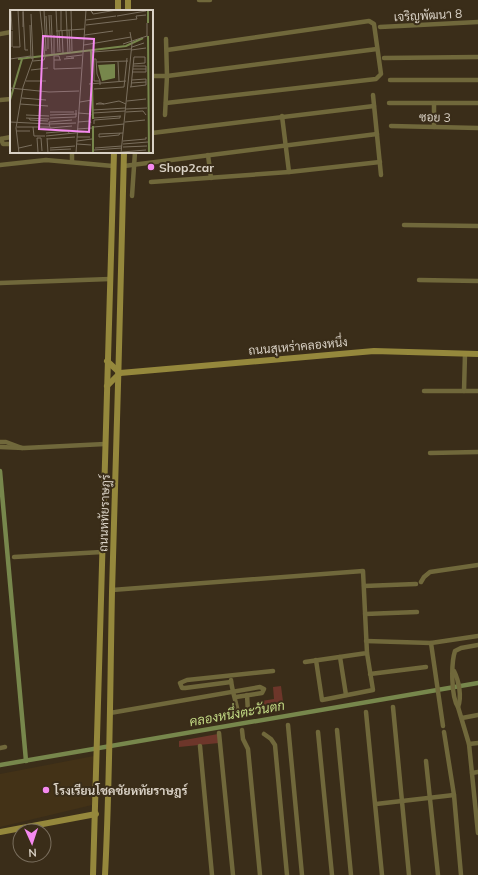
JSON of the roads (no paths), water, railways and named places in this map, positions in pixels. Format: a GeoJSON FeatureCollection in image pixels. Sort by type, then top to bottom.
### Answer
{"type":"FeatureCollection","features":[{"type":"Feature","properties":{"kind":"main road","name":"ถนนหทัยราษฎร์"},"geometry":{"type":"LineString","coordinates":[[93,875],[96,814],[107,361],[114,153]]}},
{"type":"Feature","properties":{"kind":"main road","name":"ถนนหทัยราษฎร์"},"geometry":{"type":"LineString","coordinates":[[105,875],[111,733],[112,590],[120,373],[124,153]]}},
{"type":"Feature","properties":{"kind":"main road","name":"ถนนสุเหร่าคลองหนึ่ง"},"geometry":{"type":"LineString","coordinates":[[120,373],[354,352],[399,350],[478,354]]}},
{"type":"Feature","properties":{"kind":"main road"},"geometry":{"type":"LineString","coordinates":[[107,361],[120,373],[107,386]]}},
{"type":"Feature","properties":{"kind":"main road"},"geometry":{"type":"LineString","coordinates":[[0,832],[96,814]]}},
{"type":"Feature","properties":{"kind":"street"},"geometry":{"type":"LineString","coordinates":[[199,0],[210,0]]}},
{"type":"Feature","properties":{"kind":"street"},"geometry":{"type":"LineString","coordinates":[[166,103],[376,78],[381,74],[374,24],[369,21],[167,50]]}},
{"type":"Feature","properties":{"kind":"street","name":"เจริญพัฒนา 8"},"geometry":{"type":"LineString","coordinates":[[380,27],[478,22]]}},
{"type":"Feature","properties":{"kind":"street"},"geometry":{"type":"LineString","coordinates":[[0,34],[10,32]]}},
{"type":"Feature","properties":{"kind":"street"},"geometry":{"type":"LineString","coordinates":[[165,115],[167,76],[166,39]]}},
{"type":"Feature","properties":{"kind":"street"},"geometry":{"type":"LineString","coordinates":[[153,76],[167,76],[377,49]]}},
{"type":"Feature","properties":{"kind":"street"},"geometry":{"type":"LineString","coordinates":[[384,58],[478,57]]}},
{"type":"Feature","properties":{"kind":"street"},"geometry":{"type":"LineString","coordinates":[[390,80],[478,80]]}},
{"type":"Feature","properties":{"kind":"street"},"geometry":{"type":"LineString","coordinates":[[373,94],[381,175]]}},
{"type":"Feature","properties":{"kind":"street"},"geometry":{"type":"LineString","coordinates":[[0,100],[10,99]]}},
{"type":"Feature","properties":{"kind":"street"},"geometry":{"type":"LineString","coordinates":[[389,103],[478,103]]}},
{"type":"Feature","properties":{"kind":"street"},"geometry":{"type":"LineString","coordinates":[[434,103],[434,127]]}},
{"type":"Feature","properties":{"kind":"street"},"geometry":{"type":"LineString","coordinates":[[153,134],[282,116],[374,106]]}},
{"type":"Feature","properties":{"kind":"street"},"geometry":{"type":"LineString","coordinates":[[282,116],[289,172]]}},
{"type":"Feature","properties":{"kind":"street","name":"ซอย 3"},"geometry":{"type":"LineString","coordinates":[[391,126],[478,128]]}},
{"type":"Feature","properties":{"kind":"street"},"geometry":{"type":"LineString","coordinates":[[124,166],[377,134]]}},
{"type":"Feature","properties":{"kind":"street"},"geometry":{"type":"LineString","coordinates":[[10,137],[0,139],[3,144],[10,144]]}},
{"type":"Feature","properties":{"kind":"street"},"geometry":{"type":"LineString","coordinates":[[72,153],[72,161]]}},
{"type":"Feature","properties":{"kind":"street"},"geometry":{"type":"LineString","coordinates":[[132,196],[136,153]]}},
{"type":"Feature","properties":{"kind":"street"},"geometry":{"type":"LineString","coordinates":[[208,155],[211,178]]}},
{"type":"Feature","properties":{"kind":"street"},"geometry":{"type":"LineString","coordinates":[[0,165],[46,160],[72,161],[113,166]]}},
{"type":"Feature","properties":{"kind":"street"},"geometry":{"type":"LineString","coordinates":[[151,182],[289,172],[380,162]]}},
{"type":"Feature","properties":{"kind":"street"},"geometry":{"type":"LineString","coordinates":[[404,225],[478,226]]}},
{"type":"Feature","properties":{"kind":"street"},"geometry":{"type":"LineString","coordinates":[[0,283],[110,279]]}},
{"type":"Feature","properties":{"kind":"street"},"geometry":{"type":"LineString","coordinates":[[419,280],[478,281]]}},
{"type":"Feature","properties":{"kind":"street"},"geometry":{"type":"LineString","coordinates":[[464,391],[465,354]]}},
{"type":"Feature","properties":{"kind":"street"},"geometry":{"type":"LineString","coordinates":[[424,391],[478,391]]}},
{"type":"Feature","properties":{"kind":"street"},"geometry":{"type":"LineString","coordinates":[[0,442],[24,448],[105,444]]}},
{"type":"Feature","properties":{"kind":"street"},"geometry":{"type":"LineString","coordinates":[[0,447],[6,444]]}},
{"type":"Feature","properties":{"kind":"street"},"geometry":{"type":"LineString","coordinates":[[430,453],[478,452]]}},
{"type":"Feature","properties":{"kind":"street"},"geometry":{"type":"LineString","coordinates":[[14,557],[102,552]]}},
{"type":"Feature","properties":{"kind":"street"},"geometry":{"type":"LineString","coordinates":[[421,582],[430,572],[478,565]]}},
{"type":"Feature","properties":{"kind":"street"},"geometry":{"type":"LineString","coordinates":[[112,590],[363,571],[367,653],[373,690],[322,700],[316,660]]}},
{"type":"Feature","properties":{"kind":"street"},"geometry":{"type":"LineString","coordinates":[[364,586],[416,584]]}},
{"type":"Feature","properties":{"kind":"street"},"geometry":{"type":"LineString","coordinates":[[365,614],[417,612]]}},
{"type":"Feature","properties":{"kind":"street"},"geometry":{"type":"LineString","coordinates":[[366,641],[431,643],[478,636]]}},
{"type":"Feature","properties":{"kind":"street"},"geometry":{"type":"LineString","coordinates":[[431,643],[443,726]]}},
{"type":"Feature","properties":{"kind":"street"},"geometry":{"type":"LineString","coordinates":[[458,707],[461,701],[454,672],[454,654],[457,649],[478,645]]}},
{"type":"Feature","properties":{"kind":"street"},"geometry":{"type":"LineString","coordinates":[[305,662],[367,653]]}},
{"type":"Feature","properties":{"kind":"street"},"geometry":{"type":"LineString","coordinates":[[340,657],[346,695]]}},
{"type":"Feature","properties":{"kind":"street"},"geometry":{"type":"LineString","coordinates":[[370,674],[426,668]]}},
{"type":"Feature","properties":{"kind":"street"},"geometry":{"type":"LineString","coordinates":[[232,682],[185,688],[182,688],[180,683],[183,680],[273,671]]}},
{"type":"Feature","properties":{"kind":"street"},"geometry":{"type":"LineString","coordinates":[[231,675],[232,692],[236,697],[238,713],[246,714],[248,710],[246,695]]}},
{"type":"Feature","properties":{"kind":"street"},"geometry":{"type":"LineString","coordinates":[[455,678],[455,702],[462,718],[469,744],[477,800],[478,833]]}},
{"type":"Feature","properties":{"kind":"street"},"geometry":{"type":"LineString","coordinates":[[110,713],[263,687],[264,691],[262,693],[236,697]]}},
{"type":"Feature","properties":{"kind":"street"},"geometry":{"type":"LineString","coordinates":[[393,707],[409,875]]}},
{"type":"Feature","properties":{"kind":"street"},"geometry":{"type":"LineString","coordinates":[[366,712],[382,875]]}},
{"type":"Feature","properties":{"kind":"street"},"geometry":{"type":"LineString","coordinates":[[462,718],[478,715]]}},
{"type":"Feature","properties":{"kind":"street"},"geometry":{"type":"LineString","coordinates":[[288,725],[302,875]]}},
{"type":"Feature","properties":{"kind":"street"},"geometry":{"type":"LineString","coordinates":[[242,730],[243,739],[248,749],[260,875]]}},
{"type":"Feature","properties":{"kind":"street"},"geometry":{"type":"LineString","coordinates":[[338,730],[351,875]]}},
{"type":"Feature","properties":{"kind":"street"},"geometry":{"type":"LineString","coordinates":[[318,732],[332,875]]}},
{"type":"Feature","properties":{"kind":"street"},"geometry":{"type":"LineString","coordinates":[[444,732],[454,795],[461,875]]}},
{"type":"Feature","properties":{"kind":"street"},"geometry":{"type":"LineString","coordinates":[[219,733],[233,875]]}},
{"type":"Feature","properties":{"kind":"street"},"geometry":{"type":"LineString","coordinates":[[264,734],[271,739],[275,745],[287,875]]}},
{"type":"Feature","properties":{"kind":"street"},"geometry":{"type":"LineString","coordinates":[[469,744],[478,743]]}},
{"type":"Feature","properties":{"kind":"street"},"geometry":{"type":"LineString","coordinates":[[200,746],[212,875]]}},
{"type":"Feature","properties":{"kind":"street"},"geometry":{"type":"LineString","coordinates":[[426,761],[438,875]]}},
{"type":"Feature","properties":{"kind":"street"},"geometry":{"type":"LineString","coordinates":[[472,773],[478,772]]}},
{"type":"Feature","properties":{"kind":"street"},"geometry":{"type":"LineString","coordinates":[[376,804],[430,799],[454,795]]}},
{"type":"Feature","properties":{"kind":"waterway"},"geometry":{"type":"LineString","coordinates":[[0,471],[26,761]]}},
{"type":"Feature","properties":{"kind":"waterway","name":"คลองหนึ่งตะวันตก"},"geometry":{"type":"LineString","coordinates":[[0,765],[478,683]]}},
{"type":"Feature","properties":{"kind":"place","name":"Shop2car"},"geometry":{"type":"Point","coordinates":[151,167]}},
{"type":"Feature","properties":{"kind":"place","name":"โรงเรียนโชคชัยหทัยราษฎร์"},"geometry":{"type":"Point","coordinates":[46,790]}}]}
